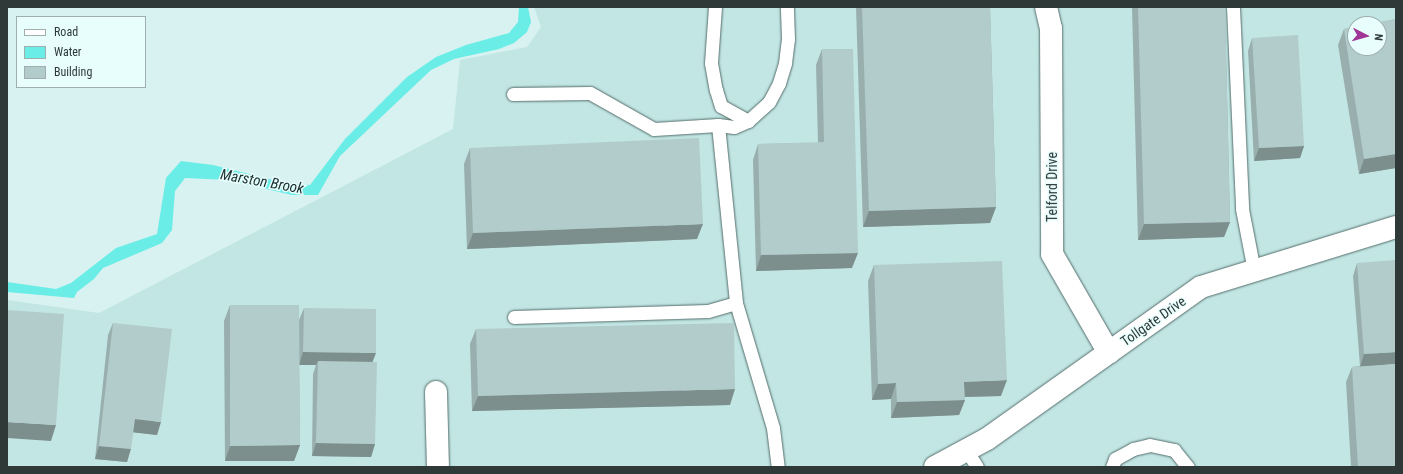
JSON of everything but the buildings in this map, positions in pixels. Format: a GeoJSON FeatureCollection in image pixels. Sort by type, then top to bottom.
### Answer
{"type":"FeatureCollection","features":[{"type":"Feature","properties":{"kind":"street","name":"Telford Drive"},"geometry":{"type":"LineString","coordinates":[[1046,7],[1051,28],[1052,254],[1109,353]]}},
{"type":"Feature","properties":{"kind":"street","name":"Tollgate Drive"},"geometry":{"type":"LineString","coordinates":[[935,467],[972,459],[1109,353],[1201,287],[1396,227]]}},
{"type":"Feature","properties":{"kind":"street"},"geometry":{"type":"LineString","coordinates":[[436,392],[438,467]]}},
{"type":"Feature","properties":{"kind":"lane"},"geometry":{"type":"LineString","coordinates":[[715,7],[711,63],[716,90],[721,106],[748,121]]}},
{"type":"Feature","properties":{"kind":"lane"},"geometry":{"type":"LineString","coordinates":[[513,94],[590,93],[654,129],[718,125],[734,127],[748,121],[769,102],[779,83],[785,64],[788,39],[787,7]]}},
{"type":"Feature","properties":{"kind":"lane"},"geometry":{"type":"LineString","coordinates":[[1233,7],[1242,209],[1254,271]]}},
{"type":"Feature","properties":{"kind":"lane"},"geometry":{"type":"LineString","coordinates":[[718,125],[736,303],[772,428],[778,467]]}},
{"type":"Feature","properties":{"kind":"lane"},"geometry":{"type":"LineString","coordinates":[[514,317],[708,311],[736,303]]}},
{"type":"Feature","properties":{"kind":"lane"},"geometry":{"type":"LineString","coordinates":[[1112,467],[1115,459],[1133,449],[1150,445],[1174,450],[1188,467]]}},
{"type":"Feature","properties":{"kind":"shaded area"},"geometry":{"type":"Polygon","coordinates":[[[534,7],[1396,7],[1396,467],[7,467],[7,300],[99,313],[453,129],[460,60],[527,47],[541,27],[534,7]]]}},
{"type":"Feature","properties":{"kind":"water","name":"Marston Brook"},"geometry":{"type":"Polygon","coordinates":[[[519,7],[528,7],[531,22],[527,32],[514,43],[499,49],[454,59],[431,70],[340,156],[318,195],[292,195],[228,180],[185,178],[175,191],[172,230],[162,243],[103,268],[94,279],[77,292],[74,298],[7,292],[7,282],[56,289],[71,283],[116,248],[157,234],[166,178],[181,161],[213,165],[285,183],[310,185],[345,139],[407,77],[436,57],[466,45],[509,33],[518,22],[519,7]]]}}]}
